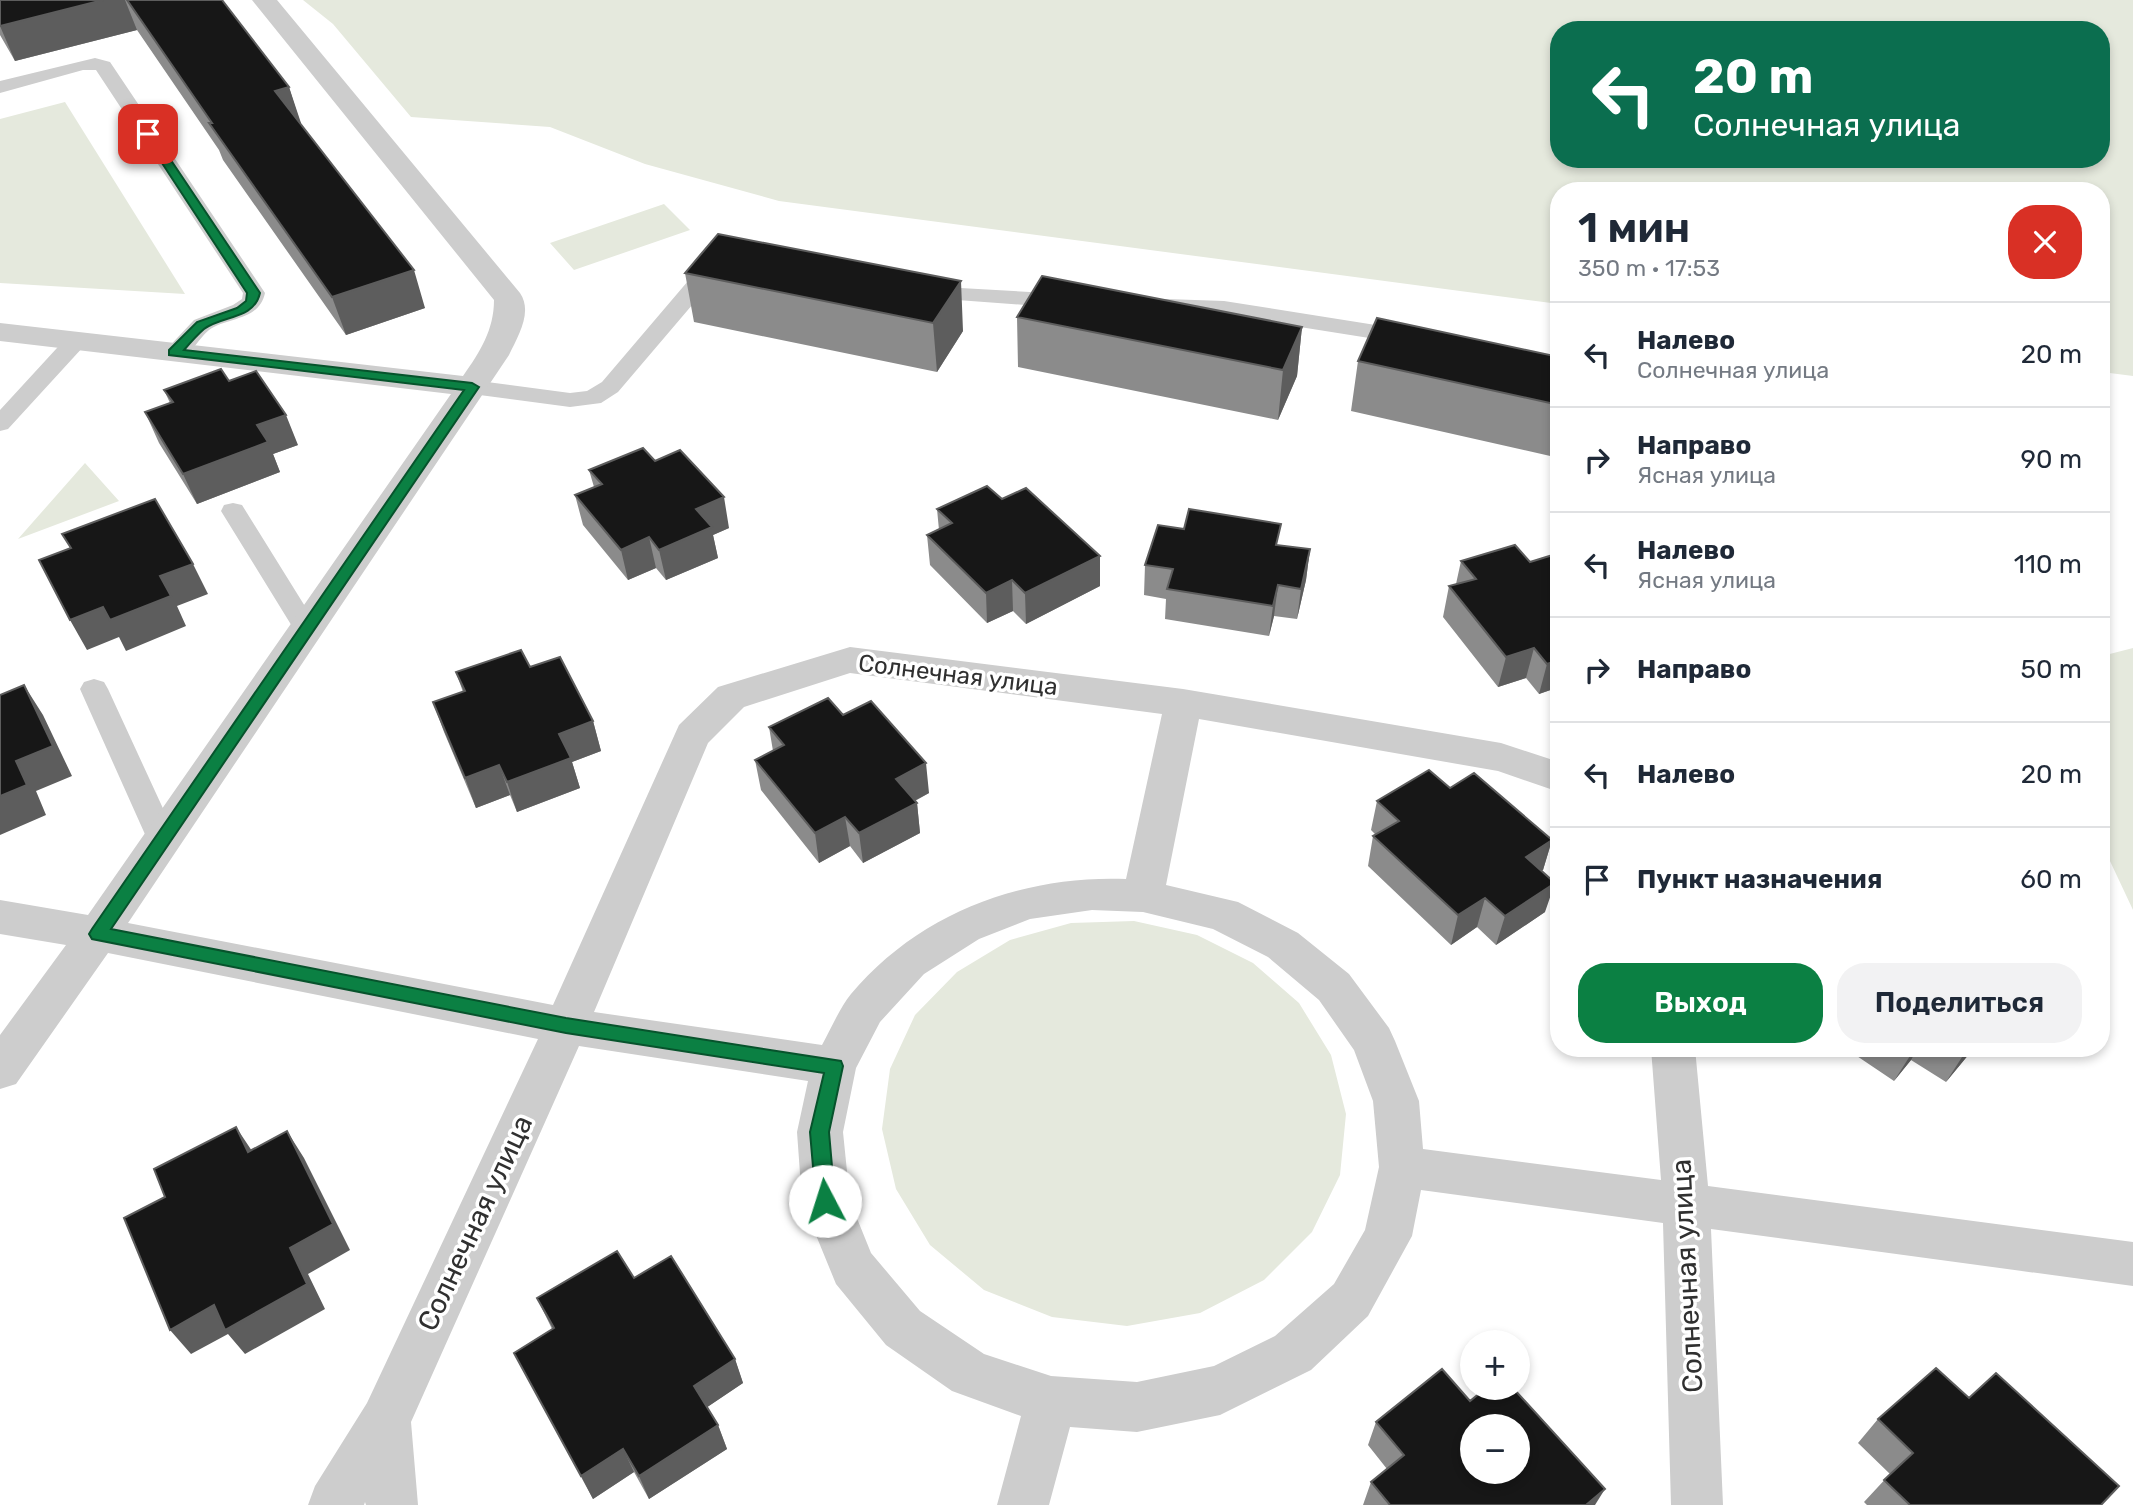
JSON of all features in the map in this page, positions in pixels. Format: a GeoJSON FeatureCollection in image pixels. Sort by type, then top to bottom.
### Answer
{"type":"FeatureCollection","features":[{"type":"Feature","properties":{"kind":"street"},"geometry":{"type":"LineString","coordinates":[[0,1070],[163,841],[494,355],[509,321],[509,299],[264,0]]}},
{"type":"Feature","properties":{"kind":"street"},"geometry":{"type":"LineString","coordinates":[[0,332],[472,387]]}},
{"type":"Feature","properties":{"kind":"street","name":"Солнечная улица"},"geometry":{"type":"LineString","coordinates":[[334,1505],[385,1421],[566,1026],[692,736],[731,697],[783,678],[850,660],[1183,703],[1502,757],[1550,774]]}},
{"type":"Feature","properties":{"kind":"street"},"geometry":{"type":"LineString","coordinates":[[1143,897],[1183,703]]}},
{"type":"Feature","properties":{"kind":"street"},"geometry":{"type":"LineString","coordinates":[[1092,894],[1143,897],[1223,914],[1283,945],[1334,987],[1373,1041],[1396,1101],[1402,1167],[1388,1236],[1351,1300],[1293,1353],[1220,1390],[1137,1407],[1051,1401],[970,1374],[903,1328],[853,1268],[825,1201],[820,1132],[834,1066],[864,1009],[909,962],[964,927],[1026,903],[1092,894]]}},
{"type":"Feature","properties":{"kind":"street"},"geometry":{"type":"LineString","coordinates":[[0,917],[566,1026],[834,1066]]}},
{"type":"Feature","properties":{"kind":"street","name":"Солнечная улица"},"geometry":{"type":"LineString","coordinates":[[1674,1057],[1686,1203],[1697,1505]]}},
{"type":"Feature","properties":{"kind":"street"},"geometry":{"type":"LineString","coordinates":[[1402,1167],[2133,1264]]}},
{"type":"Feature","properties":{"kind":"street"},"geometry":{"type":"LineString","coordinates":[[1023,1505],[1051,1401]]}},
{"type":"Feature","properties":{"kind":"street","name":"Солнечная улица"},"geometry":{"type":"LineString","coordinates":[[385,1421],[392,1505]]}},
{"type":"Feature","properties":{"kind":"lane"},"geometry":{"type":"LineString","coordinates":[[0,87],[82,65],[103,66],[254,293],[252,302],[241,310],[202,325],[174,353]]}},
{"type":"Feature","properties":{"kind":"lane"},"geometry":{"type":"LineString","coordinates":[[472,387],[570,400],[593,398],[610,387],[702,279],[717,270],[741,269]]}},
{"type":"Feature","properties":{"kind":"lane"},"geometry":{"type":"LineString","coordinates":[[901,289],[954,296],[1089,302]]}},
{"type":"Feature","properties":{"kind":"lane"},"geometry":{"type":"LineString","coordinates":[[1143,305],[1224,309],[1425,339]]}},
{"type":"Feature","properties":{"kind":"lane"},"geometry":{"type":"LineString","coordinates":[[0,424],[76,341]]}},
{"type":"Feature","properties":{"kind":"lane"},"geometry":{"type":"LineString","coordinates":[[233,511],[307,630]]}},
{"type":"Feature","properties":{"kind":"lane"},"geometry":{"type":"LineString","coordinates":[[94,689],[163,841]]}},
{"type":"Feature","properties":{"kind":"shaded area"},"geometry":{"type":"Polygon","coordinates":[[[303,0],[2133,0],[2133,376],[2110,373],[2110,182],[1550,182],[1550,303],[779,201],[645,164],[550,127],[411,117],[333,24],[303,0]]]}},
{"type":"Feature","properties":{"kind":"shaded area"},"geometry":{"type":"Polygon","coordinates":[[[65,102],[185,294],[0,283],[0,119],[65,102]]]}},
{"type":"Feature","properties":{"kind":"shaded area"},"geometry":{"type":"Polygon","coordinates":[[[664,204],[690,230],[574,270],[550,243],[664,204]]]}},
{"type":"Feature","properties":{"kind":"shaded area"},"geometry":{"type":"Polygon","coordinates":[[[85,463],[119,501],[18,539],[85,463]]]}},
{"type":"Feature","properties":{"kind":"shaded area"},"geometry":{"type":"Polygon","coordinates":[[[2133,648],[2133,910],[2110,861],[2110,654],[2133,648]]]}},
{"type":"Feature","properties":{"kind":"shaded area"},"geometry":{"type":"Polygon","coordinates":[[[1134,921],[1197,935],[1253,963],[1299,1003],[1331,1055],[1346,1114],[1340,1175],[1312,1232],[1264,1280],[1200,1313],[1127,1326],[1052,1317],[984,1290],[930,1245],[896,1189],[882,1129],[890,1069],[915,1015],[957,972],[1010,940],[1071,923],[1134,921]]]}},
{"type":"Feature","properties":{"kind":"building"},"geometry":{"type":"Polygon","coordinates":[[[0,0],[103,0],[0,26],[0,0]]]}},
{"type":"Feature","properties":{"kind":"building"},"geometry":{"type":"Polygon","coordinates":[[[127,0],[222,0],[289,87],[275,91],[414,270],[332,297],[209,123],[212,123],[127,0]]]}},
{"type":"Feature","properties":{"kind":"building"},"geometry":{"type":"Polygon","coordinates":[[[718,234],[961,281],[933,323],[685,273],[718,234]]]}},
{"type":"Feature","properties":{"kind":"building"},"geometry":{"type":"Polygon","coordinates":[[[1042,276],[1302,327],[1283,370],[1017,317],[1042,276]]]}},
{"type":"Feature","properties":{"kind":"building"},"geometry":{"type":"Polygon","coordinates":[[[1377,318],[1550,355],[1550,403],[1358,361],[1377,318]]]}},
{"type":"Feature","properties":{"kind":"building"},"geometry":{"type":"Polygon","coordinates":[[[221,369],[229,381],[256,371],[286,415],[257,425],[268,442],[183,474],[145,412],[173,402],[164,390],[221,369]]]}},
{"type":"Feature","properties":{"kind":"building"},"geometry":{"type":"Polygon","coordinates":[[[643,448],[655,461],[680,450],[724,497],[696,509],[712,527],[659,550],[649,537],[621,550],[575,495],[602,484],[589,470],[643,448]]]}},
{"type":"Feature","properties":{"kind":"building"},"geometry":{"type":"Polygon","coordinates":[[[987,486],[1002,499],[1026,488],[1100,556],[1025,593],[1012,580],[986,593],[927,535],[952,523],[937,509],[987,486]]]}},
{"type":"Feature","properties":{"kind":"building"},"geometry":{"type":"Polygon","coordinates":[[[155,499],[193,564],[160,576],[171,596],[110,620],[103,607],[70,620],[39,560],[71,548],[62,534],[155,499]]]}},
{"type":"Feature","properties":{"kind":"building"},"geometry":{"type":"Polygon","coordinates":[[[1189,509],[1281,524],[1276,545],[1310,549],[1301,589],[1278,585],[1273,606],[1167,589],[1173,569],[1145,565],[1158,525],[1184,529],[1189,509]]]}},
{"type":"Feature","properties":{"kind":"building"},"geometry":{"type":"Polygon","coordinates":[[[1515,545],[1530,562],[1550,556],[1550,663],[1547,664],[1534,648],[1506,657],[1449,586],[1476,579],[1461,561],[1515,545]]]}},
{"type":"Feature","properties":{"kind":"building"},"geometry":{"type":"Polygon","coordinates":[[[521,650],[530,667],[560,657],[593,721],[559,734],[571,758],[507,782],[499,765],[465,778],[433,702],[465,691],[456,672],[521,650]]]}},
{"type":"Feature","properties":{"kind":"building"},"geometry":{"type":"Polygon","coordinates":[[[24,685],[53,746],[16,761],[27,785],[0,796],[0,695],[24,685]]]}},
{"type":"Feature","properties":{"kind":"building"},"geometry":{"type":"Polygon","coordinates":[[[828,698],[843,715],[871,701],[926,763],[896,779],[917,803],[859,833],[845,817],[815,833],[755,760],[784,745],[769,727],[828,698]]]}},
{"type":"Feature","properties":{"kind":"building"},"geometry":{"type":"Polygon","coordinates":[[[1429,770],[1450,788],[1474,773],[1550,838],[1550,841],[1526,857],[1550,879],[1550,886],[1505,916],[1485,898],[1458,915],[1373,836],[1399,821],[1377,801],[1429,770]]]}},
{"type":"Feature","properties":{"kind":"building"},"geometry":{"type":"Polygon","coordinates":[[[236,1127],[248,1152],[287,1131],[333,1224],[290,1248],[307,1284],[225,1330],[214,1305],[170,1330],[124,1218],[165,1197],[154,1169],[236,1127]]]}},
{"type":"Feature","properties":{"kind":"building"},"geometry":{"type":"Polygon","coordinates":[[[617,1251],[634,1278],[671,1256],[735,1359],[694,1386],[718,1425],[639,1476],[623,1449],[581,1476],[514,1353],[554,1328],[537,1298],[617,1251]]]}},
{"type":"Feature","properties":{"kind":"building"},"geometry":{"type":"Polygon","coordinates":[[[1936,1368],[1969,1398],[1996,1373],[2119,1486],[2101,1505],[1910,1505],[1884,1480],[1913,1453],[1878,1419],[1936,1368]]]}},
{"type":"Feature","properties":{"kind":"building"},"geometry":{"type":"Polygon","coordinates":[[[1442,1369],[1460,1390],[1460,1400],[1524,1400],[1605,1489],[1586,1505],[1390,1505],[1371,1482],[1404,1455],[1376,1422],[1442,1369]]]}},
{"type":"Feature","properties":{"kind":"route"},"geometry":{"type":"LineString","coordinates":[[148,134],[254,293],[252,302],[241,310],[202,325],[191,333],[174,353],[472,387],[98,934],[566,1026],[834,1066],[820,1132],[825,1201]]}}]}
